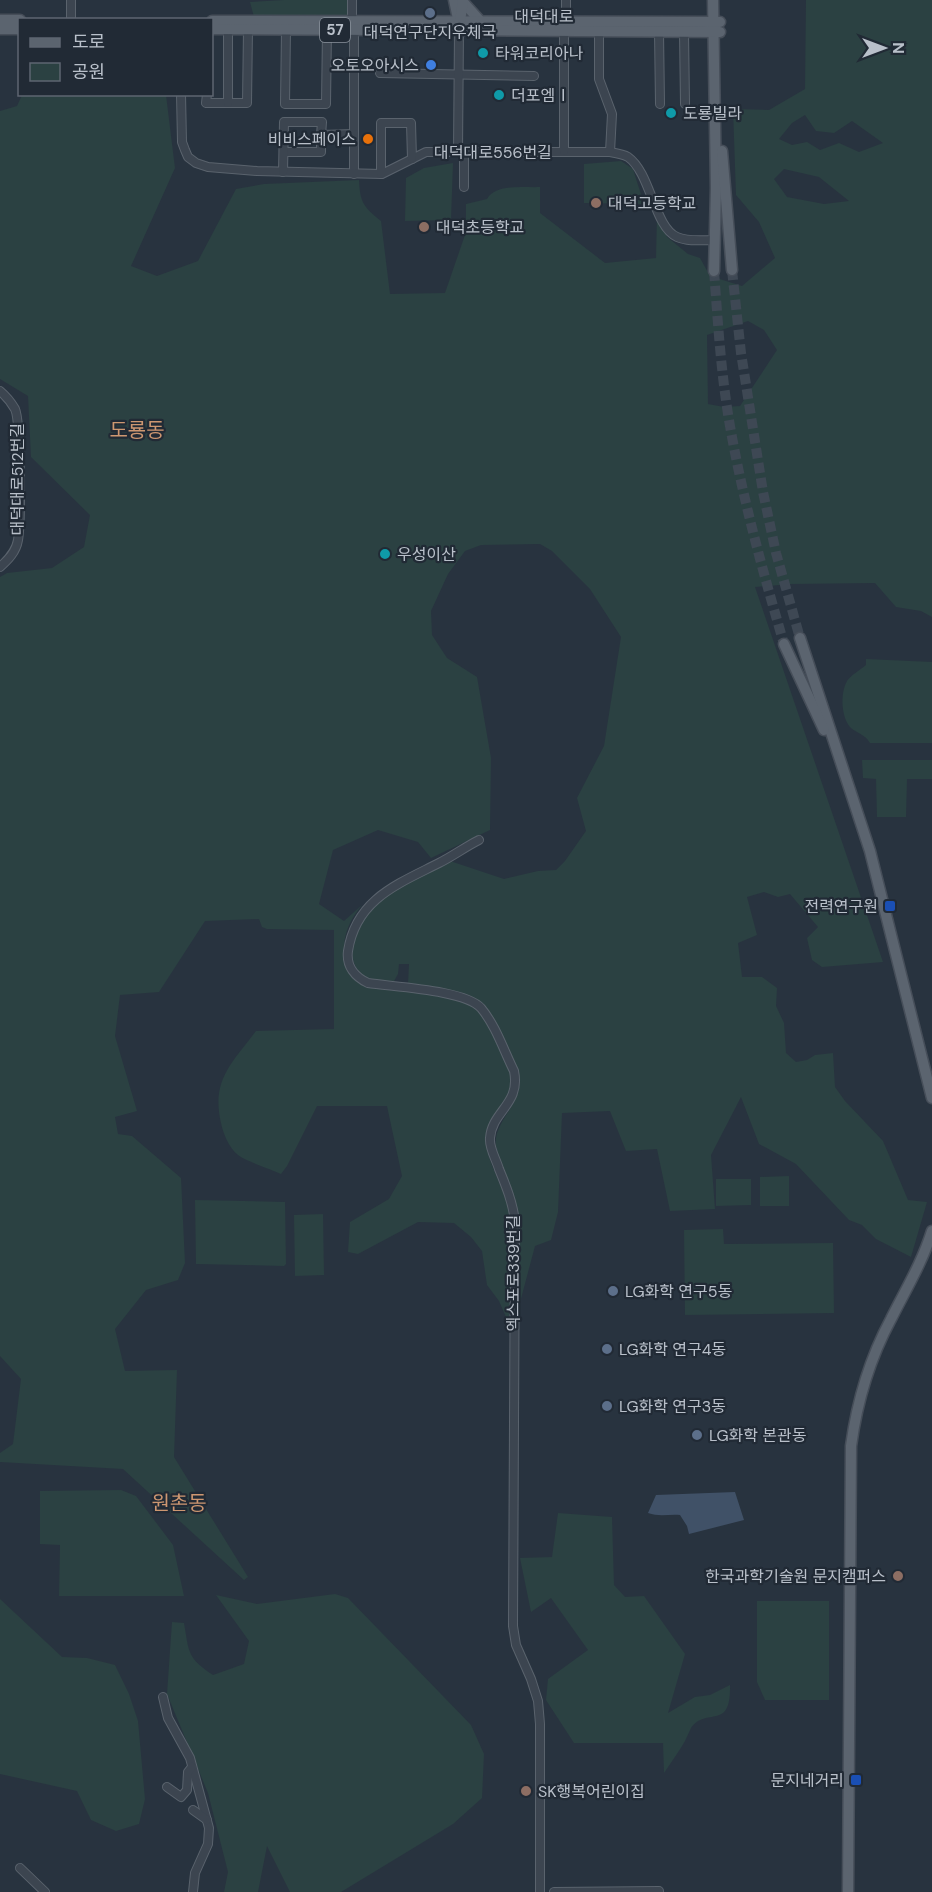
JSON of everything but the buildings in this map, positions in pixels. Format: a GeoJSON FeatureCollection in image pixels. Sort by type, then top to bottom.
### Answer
{"type":"FeatureCollection","features":[{"type":"Feature","properties":{"kind":"main road"},"geometry":{"type":"LineString","coordinates":[[713,0],[732,270]]}},
{"type":"Feature","properties":{"kind":"main road"},"geometry":{"type":"LineString","coordinates":[[714,271],[716,27],[720,0]]}},
{"type":"Feature","properties":{"kind":"main road"},"geometry":{"type":"LineString","coordinates":[[460,1],[482,22]]}},
{"type":"Feature","properties":{"kind":"main road"},"geometry":{"type":"LineString","coordinates":[[459,26],[460,1]]}},
{"type":"Feature","properties":{"kind":"main road"},"geometry":{"type":"LineString","coordinates":[[0,20],[18,20]]}},
{"type":"Feature","properties":{"kind":"main road","name":"대덕대로"},"geometry":{"type":"LineString","coordinates":[[213,21],[353,26],[716,27]]}},
{"type":"Feature","properties":{"kind":"main road","name":"대덕대로"},"geometry":{"type":"LineString","coordinates":[[459,26],[482,22],[599,31],[659,32],[684,32],[716,27]]}},
{"type":"Feature","properties":{"kind":"main road","name":"대덕대로"},"geometry":{"type":"LineString","coordinates":[[213,29],[327,30],[353,26]]}},
{"type":"Feature","properties":{"kind":"main road"},"geometry":{"type":"LineString","coordinates":[[0,29],[18,29]]}},
{"type":"Feature","properties":{"kind":"main road"},"geometry":{"type":"LineString","coordinates":[[800,638],[870,850],[932,1098]]}},
{"type":"Feature","properties":{"kind":"main road"},"geometry":{"type":"LineString","coordinates":[[784,644],[844,774]]}},
{"type":"Feature","properties":{"kind":"main road"},"geometry":{"type":"LineString","coordinates":[[848,1892],[852,1446],[860,1398],[873,1360],[890,1320],[916,1274],[932,1231]]}},
{"type":"Feature","properties":{"kind":"street"},"geometry":{"type":"LineString","coordinates":[[71,0],[71,18]]}},
{"type":"Feature","properties":{"kind":"street"},"geometry":{"type":"LineString","coordinates":[[352,0],[354,174]]}},
{"type":"Feature","properties":{"kind":"street"},"geometry":{"type":"LineString","coordinates":[[564,151],[566,0]]}},
{"type":"Feature","properties":{"kind":"street"},"geometry":{"type":"LineString","coordinates":[[459,26],[461,151],[464,187]]}},
{"type":"Feature","properties":{"kind":"street"},"geometry":{"type":"LineString","coordinates":[[228,29],[228,103]]}},
{"type":"Feature","properties":{"kind":"street"},"geometry":{"type":"LineString","coordinates":[[207,96],[206,103],[247,103],[248,29]]}},
{"type":"Feature","properties":{"kind":"street"},"geometry":{"type":"LineString","coordinates":[[286,29],[285,104],[326,104],[327,30]]}},
{"type":"Feature","properties":{"kind":"street"},"geometry":{"type":"LineString","coordinates":[[599,31],[599,79],[612,114],[610,152]]}},
{"type":"Feature","properties":{"kind":"street"},"geometry":{"type":"LineString","coordinates":[[659,32],[660,104]]}},
{"type":"Feature","properties":{"kind":"street"},"geometry":{"type":"LineString","coordinates":[[684,32],[685,105]]}},
{"type":"Feature","properties":{"kind":"street"},"geometry":{"type":"LineString","coordinates":[[380,74],[534,76]]}},
{"type":"Feature","properties":{"kind":"street","name":"대덕대로556번길"},"geometry":{"type":"LineString","coordinates":[[181,96],[182,142],[188,157],[208,167],[283,172],[381,174],[426,152],[610,152],[627,157],[638,167],[670,233],[684,239],[715,240]]}},
{"type":"Feature","properties":{"kind":"street"},"geometry":{"type":"LineString","coordinates":[[283,172],[284,122],[322,122],[321,152],[284,152]]}},
{"type":"Feature","properties":{"kind":"street"},"geometry":{"type":"LineString","coordinates":[[381,174],[381,123],[411,123],[412,159]]}},
{"type":"Feature","properties":{"kind":"street"},"geometry":{"type":"LineString","coordinates":[[321,135],[354,134]]}},
{"type":"Feature","properties":{"kind":"street","name":"대덕대로512번길"},"geometry":{"type":"LineString","coordinates":[[0,391],[16,411],[19,478],[18,540],[8,561],[0,567]]}},
{"type":"Feature","properties":{"kind":"street","name":"엑스포로339번길"},"geometry":{"type":"LineString","coordinates":[[479,840],[447,859],[409,877],[369,904],[354,927],[348,963],[360,979],[368,983],[465,997],[476,1004],[489,1021],[516,1078],[515,1092],[495,1122],[489,1139],[512,1202],[515,1222],[513,1626],[516,1645],[538,1701],[540,1892]]}},
{"type":"Feature","properties":{"kind":"street"},"geometry":{"type":"LineString","coordinates":[[163,1697],[168,1718],[179,1736],[192,1767],[207,1821],[208,1844],[195,1873],[193,1892]]}},
{"type":"Feature","properties":{"kind":"street"},"geometry":{"type":"LineString","coordinates":[[167,1787],[182,1797],[187,1790],[188,1772],[192,1767]]}},
{"type":"Feature","properties":{"kind":"street"},"geometry":{"type":"LineString","coordinates":[[193,1810],[207,1821]]}},
{"type":"Feature","properties":{"kind":"street"},"geometry":{"type":"LineString","coordinates":[[20,1868],[45,1892]]}},
{"type":"Feature","properties":{"kind":"street"},"geometry":{"type":"LineString","coordinates":[[554,1892],[659,1891]]}},
{"type":"Feature","properties":{"kind":"green space"},"geometry":{"type":"Polygon","coordinates":[[[349,0],[350,15],[345,19],[254,17],[250,2],[349,0]]]}},
{"type":"Feature","properties":{"kind":"green space"},"geometry":{"type":"Polygon","coordinates":[[[806,0],[932,0],[932,617],[921,611],[896,607],[875,583],[755,587],[883,962],[822,967],[812,960],[807,938],[818,927],[790,894],[778,897],[764,892],[747,897],[757,935],[738,943],[742,977],[762,977],[777,988],[776,1006],[784,1023],[786,1053],[796,1062],[807,1060],[815,1055],[833,1053],[835,1087],[845,1101],[883,1141],[908,1200],[927,1202],[911,1257],[876,1239],[862,1225],[849,1220],[796,1164],[759,1144],[741,1097],[711,1155],[715,1209],[670,1211],[657,1149],[626,1151],[610,1111],[562,1113],[558,1212],[551,1240],[535,1246],[518,1310],[519,1219],[496,1147],[498,1131],[519,1088],[518,1073],[514,1064],[488,1016],[470,998],[459,993],[408,984],[409,964],[399,964],[398,974],[393,983],[368,978],[355,966],[352,956],[353,948],[361,921],[370,909],[394,890],[450,861],[504,879],[538,871],[556,870],[565,861],[586,831],[577,798],[604,746],[621,637],[590,589],[552,551],[540,544],[481,545],[465,551],[448,574],[431,611],[432,635],[447,658],[477,677],[491,758],[490,830],[431,858],[418,842],[378,830],[333,850],[319,904],[344,921],[362,905],[351,922],[344,942],[351,971],[360,984],[368,987],[435,994],[473,1006],[485,1020],[507,1059],[513,1078],[512,1086],[504,1105],[490,1123],[486,1145],[492,1166],[506,1198],[511,1219],[509,1324],[499,1301],[487,1285],[482,1251],[471,1237],[454,1223],[418,1222],[358,1254],[348,1252],[350,1222],[389,1199],[402,1176],[387,1106],[317,1106],[281,1174],[238,1155],[225,1136],[219,1108],[221,1083],[232,1063],[256,1031],[334,1029],[334,930],[267,929],[262,927],[259,919],[205,921],[159,992],[120,995],[115,1036],[137,1111],[115,1117],[118,1134],[132,1136],[181,1178],[185,1263],[178,1280],[146,1290],[115,1329],[125,1371],[177,1370],[174,1457],[248,1577],[244,1580],[123,1469],[0,1462],[0,1453],[13,1444],[21,1379],[0,1356],[0,577],[7,573],[52,568],[84,547],[90,515],[31,457],[28,396],[0,379],[0,111],[17,106],[22,96],[166,96],[175,168],[131,266],[157,276],[198,261],[236,189],[264,184],[359,180],[360,194],[364,204],[381,221],[390,294],[445,293],[466,232],[466,204],[487,199],[491,194],[504,188],[519,187],[540,187],[540,213],[605,263],[656,258],[657,216],[667,237],[688,254],[700,258],[710,276],[742,286],[775,258],[759,222],[736,195],[733,109],[769,110],[805,89],[806,0]],[[805,115],[792,123],[779,139],[792,145],[807,142],[820,150],[839,143],[859,152],[883,143],[852,121],[834,133],[816,131],[805,115]],[[784,169],[774,179],[787,197],[824,204],[849,201],[819,177],[784,169]],[[748,321],[707,335],[708,404],[724,407],[740,406],[777,350],[764,330],[748,321]]]}},
{"type":"Feature","properties":{"kind":"green space"},"geometry":{"type":"Polygon","coordinates":[[[621,161],[633,169],[644,204],[584,203],[584,164],[621,161]]]}},
{"type":"Feature","properties":{"kind":"green space"},"geometry":{"type":"Polygon","coordinates":[[[453,163],[451,220],[405,221],[406,178],[424,168],[453,163]]]}},
{"type":"Feature","properties":{"kind":"green space"},"geometry":{"type":"Polygon","coordinates":[[[866,659],[932,662],[932,743],[870,743],[851,728],[843,712],[843,692],[847,681],[866,665],[866,659]]]}},
{"type":"Feature","properties":{"kind":"green space"},"geometry":{"type":"Polygon","coordinates":[[[862,760],[932,760],[932,779],[907,779],[906,817],[877,817],[876,779],[863,778],[862,760]]]}},
{"type":"Feature","properties":{"kind":"green space"},"geometry":{"type":"Polygon","coordinates":[[[789,1176],[789,1206],[760,1206],[760,1177],[789,1176]]]}},
{"type":"Feature","properties":{"kind":"green space"},"geometry":{"type":"Polygon","coordinates":[[[716,1179],[751,1179],[751,1205],[716,1206],[716,1179]]]}},
{"type":"Feature","properties":{"kind":"green space"},"geometry":{"type":"Polygon","coordinates":[[[195,1200],[285,1202],[286,1264],[284,1266],[196,1264],[195,1200]]]}},
{"type":"Feature","properties":{"kind":"green space"},"geometry":{"type":"Polygon","coordinates":[[[323,1214],[324,1275],[295,1276],[294,1215],[323,1214]]]}},
{"type":"Feature","properties":{"kind":"green space"},"geometry":{"type":"Polygon","coordinates":[[[723,1229],[724,1244],[833,1243],[834,1313],[685,1315],[684,1230],[723,1229]]]}},
{"type":"Feature","properties":{"kind":"green space"},"geometry":{"type":"Polygon","coordinates":[[[121,1490],[136,1496],[173,1545],[184,1596],[59,1596],[60,1545],[40,1544],[40,1491],[121,1490]]]}},
{"type":"Feature","properties":{"kind":"green space"},"geometry":{"type":"Polygon","coordinates":[[[558,1513],[612,1517],[614,1585],[625,1597],[644,1596],[685,1654],[668,1713],[695,1697],[710,1695],[730,1685],[727,1708],[717,1716],[697,1722],[691,1728],[683,1745],[664,1773],[663,1743],[574,1743],[546,1700],[548,1679],[588,1650],[551,1598],[531,1612],[520,1558],[552,1557],[558,1513]]]}},
{"type":"Feature","properties":{"kind":"green space"},"geometry":{"type":"Polygon","coordinates":[[[335,1594],[348,1598],[471,1725],[484,1754],[482,1798],[453,1824],[341,1892],[290,1892],[267,1846],[258,1892],[224,1892],[228,1872],[208,1793],[167,1694],[172,1622],[184,1623],[191,1654],[198,1664],[213,1675],[244,1664],[249,1641],[216,1595],[257,1604],[335,1594]]]}},
{"type":"Feature","properties":{"kind":"green space"},"geometry":{"type":"Polygon","coordinates":[[[0,1599],[62,1657],[87,1658],[115,1665],[129,1694],[138,1721],[145,1799],[139,1824],[116,1831],[91,1820],[77,1791],[0,1774],[0,1599]]]}},
{"type":"Feature","properties":{"kind":"green space"},"geometry":{"type":"Polygon","coordinates":[[[757,1601],[829,1601],[829,1700],[765,1700],[757,1682],[757,1601]]]}},
{"type":"Feature","properties":{"kind":"water"},"geometry":{"type":"Polygon","coordinates":[[[735,1492],[744,1520],[689,1534],[680,1515],[648,1513],[656,1495],[735,1492]]]}},
{"type":"Feature","properties":{"kind":"tunnel"},"geometry":{"type":"LineString","coordinates":[[732,270],[741,353],[763,492],[776,553],[800,638]]}},
{"type":"Feature","properties":{"kind":"tunnel"},"geometry":{"type":"LineString","coordinates":[[714,271],[722,368],[730,426],[754,536],[784,644]]}},
{"type":"Feature","properties":{"kind":"place","name":"대덕연구단지우체국"},"geometry":{"type":"Point","coordinates":[430,13]}},
{"type":"Feature","properties":{"kind":"place","name":"타워코리아나"},"geometry":{"type":"Point","coordinates":[483,53]}},
{"type":"Feature","properties":{"kind":"place","name":"오토오아시스"},"geometry":{"type":"Point","coordinates":[431,65]}},
{"type":"Feature","properties":{"kind":"place","name":"더포엠Ⅰ"},"geometry":{"type":"Point","coordinates":[499,95]}},
{"type":"Feature","properties":{"kind":"place","name":"도룡빌라"},"geometry":{"type":"Point","coordinates":[671,113]}},
{"type":"Feature","properties":{"kind":"place","name":"비비스페이스"},"geometry":{"type":"Point","coordinates":[368,139]}},
{"type":"Feature","properties":{"kind":"place","name":"대덕고등학교"},"geometry":{"type":"Point","coordinates":[596,203]}},
{"type":"Feature","properties":{"kind":"place","name":"대덕초등학교"},"geometry":{"type":"Point","coordinates":[424,227]}},
{"type":"Feature","properties":{"kind":"place","name":"우성이산"},"geometry":{"type":"Point","coordinates":[385,554]}},
{"type":"Feature","properties":{"kind":"place","name":"전력연구원"},"geometry":{"type":"Point","coordinates":[890,906]}},
{"type":"Feature","properties":{"kind":"place","name":"LG화학 연구5동"},"geometry":{"type":"Point","coordinates":[613,1291]}},
{"type":"Feature","properties":{"kind":"place","name":"LG화학 연구4동"},"geometry":{"type":"Point","coordinates":[607,1349]}},
{"type":"Feature","properties":{"kind":"place","name":"LG화학 연구3동"},"geometry":{"type":"Point","coordinates":[607,1406]}},
{"type":"Feature","properties":{"kind":"place","name":"LG화학 본관동"},"geometry":{"type":"Point","coordinates":[697,1435]}},
{"type":"Feature","properties":{"kind":"place","name":"한국과학기술원 문지캠퍼스"},"geometry":{"type":"Point","coordinates":[898,1576]}},
{"type":"Feature","properties":{"kind":"place","name":"문지네거리"},"geometry":{"type":"Point","coordinates":[856,1780]}},
{"type":"Feature","properties":{"kind":"place","name":"SK행복어린이집"},"geometry":{"type":"Point","coordinates":[526,1791]}},
{"type":"Feature","properties":{"kind":"district","name":"도룡동"},"geometry":{"type":"Point","coordinates":[137,430]}},
{"type":"Feature","properties":{"kind":"district","name":"원촌동"},"geometry":{"type":"Point","coordinates":[179,1503]}}]}
